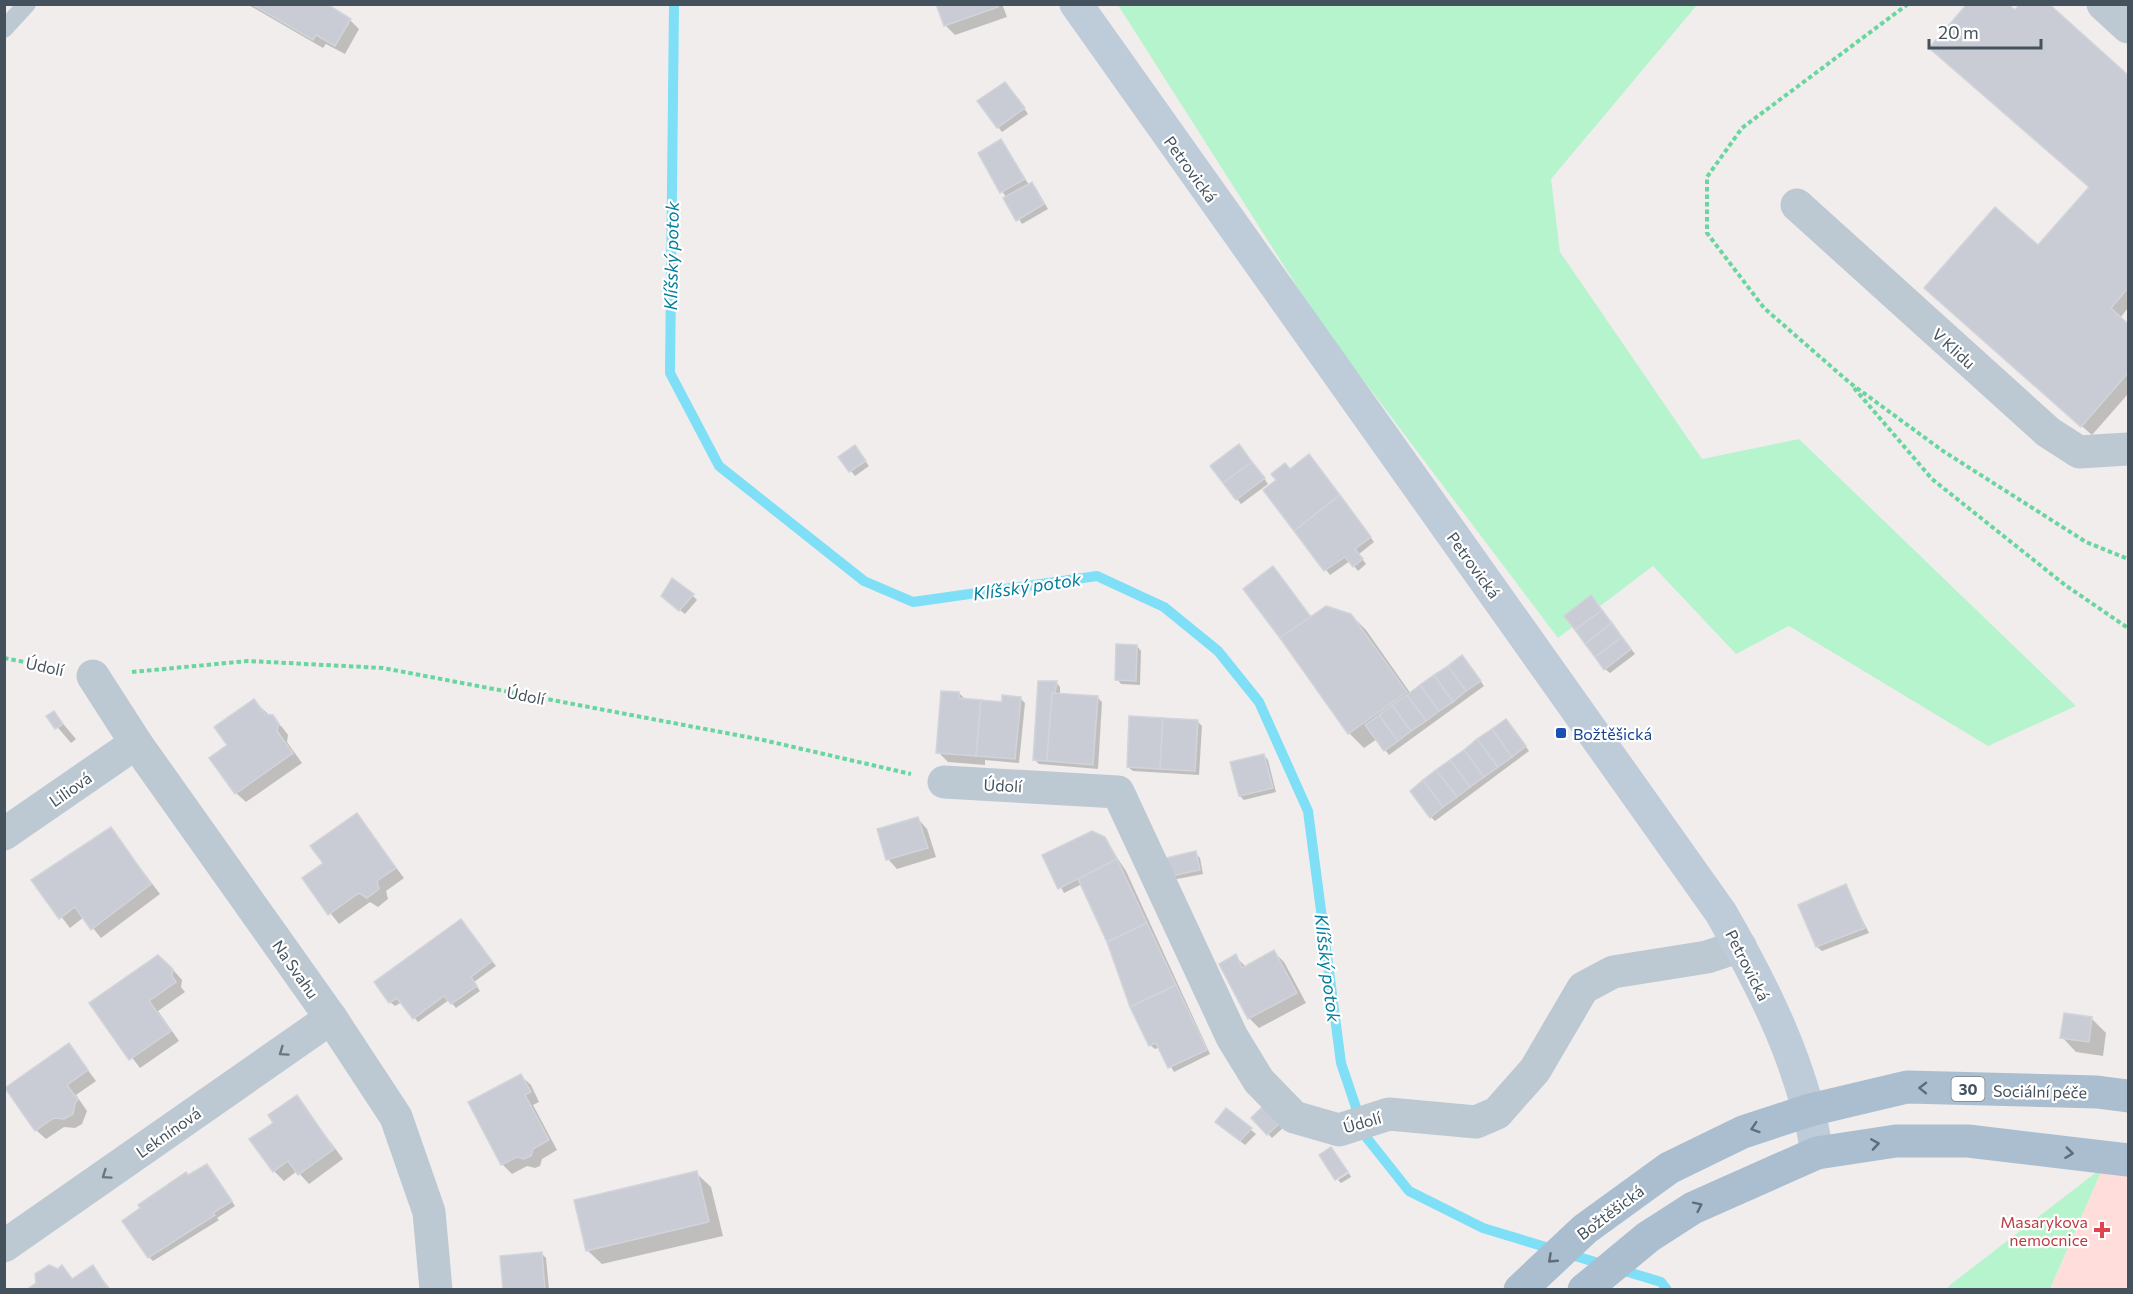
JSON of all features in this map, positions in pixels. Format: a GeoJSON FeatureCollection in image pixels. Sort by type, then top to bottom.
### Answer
{"type":"FeatureCollection","features":[{"type":"Feature","properties":{"kind":"main road","name":"Petrovická"},"geometry":{"type":"LineString","coordinates":[[1076,4],[1721,913],[1740,946],[1785,1040],[1810,1110],[1817,1153]]}},
{"type":"Feature","properties":{"kind":"main road","name":"Sociální péče"},"geometry":{"type":"LineString","coordinates":[[1810,1110],[1907,1087],[2097,1092],[2128,1096]]}},
{"type":"Feature","properties":{"kind":"main road","name":"Božtěšická"},"geometry":{"type":"LineString","coordinates":[[1520,1290],[1585,1229],[1669,1168],[1743,1132],[1810,1110]]}},
{"type":"Feature","properties":{"kind":"main road"},"geometry":{"type":"LineString","coordinates":[[1584,1290],[1648,1237],[1693,1208],[1817,1153],[1896,1141],[1968,1141],[2128,1160]]}},
{"type":"Feature","properties":{"kind":"street"},"geometry":{"type":"LineString","coordinates":[[2103,4],[2128,27]]}},
{"type":"Feature","properties":{"kind":"street","name":"V Klidu"},"geometry":{"type":"LineString","coordinates":[[1797,205],[2048,432],[2079,452],[2128,449]]}},
{"type":"Feature","properties":{"kind":"street","name":"Na Svahu"},"geometry":{"type":"LineString","coordinates":[[93,676],[136,743],[331,1018],[396,1117],[429,1212],[436,1290]]}},
{"type":"Feature","properties":{"kind":"street","name":"Liliová"},"geometry":{"type":"LineString","coordinates":[[4,834],[136,743]]}},
{"type":"Feature","properties":{"kind":"street","name":"Údolí"},"geometry":{"type":"LineString","coordinates":[[944,782],[1118,792],[1232,1037],[1259,1081],[1294,1117],[1339,1130],[1389,1114],[1476,1122],[1497,1113],[1535,1070],[1583,988],[1613,972],[1707,957],[1740,946]]}},
{"type":"Feature","properties":{"kind":"street","name":"Leknínová"},"geometry":{"type":"LineString","coordinates":[[4,1246],[331,1018]]}},
{"type":"Feature","properties":{"kind":"lane"},"geometry":{"type":"LineString","coordinates":[[4,29],[27,4]]}},
{"type":"Feature","properties":{"kind":"path"},"geometry":{"type":"LineString","coordinates":[[1850,383],[1932,479],[2065,585],[2128,628]]}},
{"type":"Feature","properties":{"kind":"path","name":"Údolí"},"geometry":{"type":"LineString","coordinates":[[4,658],[93,676],[248,661],[383,668],[763,740],[944,782]]}},
{"type":"Feature","properties":{"kind":"shaded area","name":"Masarykova nemocnice"},"geometry":{"type":"Polygon","coordinates":[[[2103,1167],[2128,1170],[2128,1289],[2050,1290],[2103,1167]]]}},
{"type":"Feature","properties":{"kind":"green space"},"geometry":{"type":"Polygon","coordinates":[[[1118,5],[1697,5],[1551,179],[1560,252],[1702,459],[1799,439],[2076,706],[1988,746],[1789,626],[1736,654],[1653,566],[1558,638],[1321,324],[1118,5]]]}},
{"type":"Feature","properties":{"kind":"green space"},"geometry":{"type":"Polygon","coordinates":[[[2103,1167],[2050,1289],[1946,1290],[1950,1285],[2103,1167]]]}},
{"type":"Feature","properties":{"kind":"building"},"geometry":{"type":"Polygon","coordinates":[[[251,4],[327,4],[351,19],[335,46],[316,35],[313,40],[251,4]]]}},
{"type":"Feature","properties":{"kind":"building"},"geometry":{"type":"Polygon","coordinates":[[[936,4],[997,4],[998,7],[944,26],[936,4]]]}},
{"type":"Feature","properties":{"kind":"building"},"geometry":{"type":"Polygon","coordinates":[[[1967,4],[2008,4],[2015,10],[2020,4],[2049,4],[2128,75],[2128,288],[2111,308],[2128,324],[2128,373],[2081,427],[1924,288],[1995,207],[2038,245],[2089,187],[1929,48],[1967,4]]]}},
{"type":"Feature","properties":{"kind":"building"},"geometry":{"type":"Polygon","coordinates":[[[1005,82],[1025,108],[997,128],[977,101],[1005,82]]]}},
{"type":"Feature","properties":{"kind":"building"},"geometry":{"type":"Polygon","coordinates":[[[1001,139],[1025,179],[1000,193],[978,153],[1001,139]]]}},
{"type":"Feature","properties":{"kind":"building"},"geometry":{"type":"Polygon","coordinates":[[[1032,182],[1044,204],[1016,221],[1003,198],[1032,182]]]}},
{"type":"Feature","properties":{"kind":"building"},"geometry":{"type":"Polygon","coordinates":[[[1239,444],[1252,462],[1223,483],[1210,466],[1239,444]]]}},
{"type":"Feature","properties":{"kind":"building"},"geometry":{"type":"Polygon","coordinates":[[[855,445],[866,461],[849,472],[838,457],[855,445]]]}},
{"type":"Feature","properties":{"kind":"building"},"geometry":{"type":"Polygon","coordinates":[[[1309,454],[1340,495],[1294,531],[1263,490],[1276,480],[1271,474],[1285,463],[1290,469],[1309,454]]]}},
{"type":"Feature","properties":{"kind":"building"},"geometry":{"type":"Polygon","coordinates":[[[1252,462],[1265,478],[1236,500],[1223,483],[1252,462]]]}},
{"type":"Feature","properties":{"kind":"building"},"geometry":{"type":"Polygon","coordinates":[[[1340,495],[1371,537],[1355,549],[1363,559],[1353,567],[1345,557],[1324,571],[1294,531],[1340,495]]]}},
{"type":"Feature","properties":{"kind":"building"},"geometry":{"type":"Polygon","coordinates":[[[1273,566],[1311,617],[1280,638],[1243,589],[1273,566]]]}},
{"type":"Feature","properties":{"kind":"building"},"geometry":{"type":"Polygon","coordinates":[[[672,578],[694,594],[679,611],[661,596],[672,578]]]}},
{"type":"Feature","properties":{"kind":"building"},"geometry":{"type":"Polygon","coordinates":[[[1591,595],[1602,610],[1575,630],[1564,616],[1591,595]]]}},
{"type":"Feature","properties":{"kind":"building"},"geometry":{"type":"Polygon","coordinates":[[[1326,606],[1351,614],[1407,692],[1348,734],[1280,638],[1326,606]]]}},
{"type":"Feature","properties":{"kind":"building"},"geometry":{"type":"Polygon","coordinates":[[[1602,610],[1612,623],[1585,644],[1575,630],[1602,610]]]}},
{"type":"Feature","properties":{"kind":"building"},"geometry":{"type":"Polygon","coordinates":[[[1612,623],[1622,637],[1595,657],[1585,644],[1612,623]]]}},
{"type":"Feature","properties":{"kind":"building"},"geometry":{"type":"Polygon","coordinates":[[[1622,637],[1631,649],[1604,670],[1595,657],[1622,637]]]}},
{"type":"Feature","properties":{"kind":"building"},"geometry":{"type":"Polygon","coordinates":[[[1116,644],[1137,645],[1136,681],[1115,680],[1116,644]]]}},
{"type":"Feature","properties":{"kind":"building"},"geometry":{"type":"Polygon","coordinates":[[[1462,655],[1481,681],[1466,691],[1448,666],[1462,655]]]}},
{"type":"Feature","properties":{"kind":"building"},"geometry":{"type":"Polygon","coordinates":[[[1448,666],[1466,691],[1453,702],[1434,675],[1448,666]]]}},
{"type":"Feature","properties":{"kind":"building"},"geometry":{"type":"Polygon","coordinates":[[[1434,675],[1453,702],[1439,711],[1420,685],[1434,675]]]}},
{"type":"Feature","properties":{"kind":"building"},"geometry":{"type":"Polygon","coordinates":[[[1038,681],[1057,681],[1055,693],[1052,693],[1047,761],[1033,760],[1038,681]]]}},
{"type":"Feature","properties":{"kind":"building"},"geometry":{"type":"Polygon","coordinates":[[[1420,685],[1439,711],[1426,721],[1407,695],[1420,685]]]}},
{"type":"Feature","properties":{"kind":"building"},"geometry":{"type":"Polygon","coordinates":[[[941,691],[959,692],[959,698],[981,700],[976,756],[936,753],[941,691]]]}},
{"type":"Feature","properties":{"kind":"building"},"geometry":{"type":"Polygon","coordinates":[[[1052,693],[1098,696],[1093,765],[1047,761],[1052,693]]]}},
{"type":"Feature","properties":{"kind":"building"},"geometry":{"type":"Polygon","coordinates":[[[1002,695],[1021,697],[1015,759],[976,756],[981,700],[1002,702],[1002,695]]]}},
{"type":"Feature","properties":{"kind":"building"},"geometry":{"type":"Polygon","coordinates":[[[1407,695],[1426,721],[1411,731],[1392,705],[1407,695]]]}},
{"type":"Feature","properties":{"kind":"building"},"geometry":{"type":"Polygon","coordinates":[[[254,699],[265,714],[273,715],[279,724],[277,731],[293,753],[235,794],[209,758],[227,745],[214,727],[254,699]]]}},
{"type":"Feature","properties":{"kind":"building"},"geometry":{"type":"Polygon","coordinates":[[[1392,705],[1411,731],[1398,741],[1379,715],[1392,705]]]}},
{"type":"Feature","properties":{"kind":"building"},"geometry":{"type":"Polygon","coordinates":[[[54,711],[63,724],[55,729],[46,716],[54,711]]]}},
{"type":"Feature","properties":{"kind":"building"},"geometry":{"type":"Polygon","coordinates":[[[1379,715],[1398,741],[1384,751],[1365,725],[1379,715]]]}},
{"type":"Feature","properties":{"kind":"building"},"geometry":{"type":"Polygon","coordinates":[[[1129,716],[1163,718],[1160,769],[1127,767],[1129,716]]]}},
{"type":"Feature","properties":{"kind":"building"},"geometry":{"type":"Polygon","coordinates":[[[1163,718],[1198,720],[1195,771],[1160,769],[1163,718]]]}},
{"type":"Feature","properties":{"kind":"building"},"geometry":{"type":"Polygon","coordinates":[[[1506,719],[1526,746],[1512,757],[1492,729],[1506,719]]]}},
{"type":"Feature","properties":{"kind":"building"},"geometry":{"type":"Polygon","coordinates":[[[1492,729],[1512,757],[1498,767],[1477,739],[1492,729]]]}},
{"type":"Feature","properties":{"kind":"building"},"geometry":{"type":"Polygon","coordinates":[[[1477,739],[1498,767],[1484,777],[1464,750],[1477,739]]]}},
{"type":"Feature","properties":{"kind":"building"},"geometry":{"type":"Polygon","coordinates":[[[1464,750],[1484,777],[1470,787],[1450,760],[1464,750]]]}},
{"type":"Feature","properties":{"kind":"building"},"geometry":{"type":"Polygon","coordinates":[[[1264,754],[1273,788],[1239,796],[1230,762],[1264,754]]]}},
{"type":"Feature","properties":{"kind":"building"},"geometry":{"type":"Polygon","coordinates":[[[1450,760],[1470,787],[1457,797],[1436,770],[1450,760]]]}},
{"type":"Feature","properties":{"kind":"building"},"geometry":{"type":"Polygon","coordinates":[[[1436,770],[1457,797],[1443,807],[1423,780],[1436,770]]]}},
{"type":"Feature","properties":{"kind":"building"},"geometry":{"type":"Polygon","coordinates":[[[1423,780],[1443,807],[1430,818],[1410,791],[1423,780]]]}},
{"type":"Feature","properties":{"kind":"building"},"geometry":{"type":"Polygon","coordinates":[[[357,813],[396,868],[377,881],[379,889],[367,898],[359,893],[328,915],[302,878],[323,863],[310,846],[357,813]]]}},
{"type":"Feature","properties":{"kind":"building"},"geometry":{"type":"Polygon","coordinates":[[[918,817],[928,848],[886,860],[877,829],[918,817]]]}},
{"type":"Feature","properties":{"kind":"building"},"geometry":{"type":"Polygon","coordinates":[[[111,827],[151,884],[91,930],[75,907],[59,919],[31,880],[111,827]]]}},
{"type":"Feature","properties":{"kind":"building"},"geometry":{"type":"Polygon","coordinates":[[[1092,831],[1105,837],[1117,859],[1058,889],[1042,855],[1092,831]]]}},
{"type":"Feature","properties":{"kind":"building"},"geometry":{"type":"Polygon","coordinates":[[[1196,851],[1200,870],[1171,876],[1166,858],[1196,851]]]}},
{"type":"Feature","properties":{"kind":"building"},"geometry":{"type":"Polygon","coordinates":[[[1117,859],[1147,923],[1107,942],[1078,879],[1117,859]]]}},
{"type":"Feature","properties":{"kind":"building"},"geometry":{"type":"Polygon","coordinates":[[[1846,884],[1865,928],[1816,947],[1798,905],[1846,884]]]}},
{"type":"Feature","properties":{"kind":"building"},"geometry":{"type":"Polygon","coordinates":[[[461,919],[492,961],[471,977],[477,986],[451,1004],[444,996],[413,1019],[397,998],[389,1003],[374,982],[461,919]]]}},
{"type":"Feature","properties":{"kind":"building"},"geometry":{"type":"Polygon","coordinates":[[[1147,923],[1176,985],[1130,1007],[1107,942],[1147,923]]]}},
{"type":"Feature","properties":{"kind":"building"},"geometry":{"type":"Polygon","coordinates":[[[1274,950],[1297,993],[1248,1019],[1219,964],[1236,954],[1242,968],[1274,950]]]}},
{"type":"Feature","properties":{"kind":"building"},"geometry":{"type":"Polygon","coordinates":[[[158,955],[173,969],[172,976],[176,982],[149,1001],[171,1031],[129,1060],[89,1003],[158,955]]]}},
{"type":"Feature","properties":{"kind":"building"},"geometry":{"type":"Polygon","coordinates":[[[1176,985],[1207,1050],[1168,1068],[1156,1043],[1149,1046],[1130,1007],[1176,985]]]}},
{"type":"Feature","properties":{"kind":"building"},"geometry":{"type":"Polygon","coordinates":[[[2064,1013],[2092,1017],[2089,1042],[2060,1038],[2064,1013]]]}},
{"type":"Feature","properties":{"kind":"building"},"geometry":{"type":"Polygon","coordinates":[[[69,1043],[88,1070],[67,1085],[78,1100],[75,1103],[73,1114],[64,1119],[54,1118],[35,1131],[5,1088],[69,1043]]]}},
{"type":"Feature","properties":{"kind":"building"},"geometry":{"type":"Polygon","coordinates":[[[521,1074],[531,1092],[525,1095],[549,1140],[533,1149],[531,1156],[524,1159],[517,1157],[501,1165],[468,1102],[521,1074]]]}},
{"type":"Feature","properties":{"kind":"building"},"geometry":{"type":"Polygon","coordinates":[[[297,1095],[334,1149],[298,1175],[288,1161],[273,1172],[249,1139],[273,1123],[268,1115],[297,1095]]]}},
{"type":"Feature","properties":{"kind":"building"},"geometry":{"type":"Polygon","coordinates":[[[1264,1105],[1281,1122],[1267,1135],[1251,1118],[1264,1105]]]}},
{"type":"Feature","properties":{"kind":"building"},"geometry":{"type":"Polygon","coordinates":[[[1226,1108],[1252,1128],[1240,1141],[1215,1122],[1226,1108]]]}},
{"type":"Feature","properties":{"kind":"building"},"geometry":{"type":"Polygon","coordinates":[[[1331,1147],[1348,1172],[1335,1180],[1319,1155],[1331,1147]]]}},
{"type":"Feature","properties":{"kind":"building"},"geometry":{"type":"Polygon","coordinates":[[[207,1164],[232,1201],[213,1213],[215,1215],[148,1258],[122,1221],[140,1208],[138,1205],[186,1172],[188,1175],[207,1164]]]}},
{"type":"Feature","properties":{"kind":"building"},"geometry":{"type":"Polygon","coordinates":[[[697,1171],[708,1222],[586,1251],[574,1200],[697,1171]]]}},
{"type":"Feature","properties":{"kind":"building"},"geometry":{"type":"Polygon","coordinates":[[[542,1252],[545,1290],[503,1290],[500,1256],[542,1252]]]}},
{"type":"Feature","properties":{"kind":"building"},"geometry":{"type":"Polygon","coordinates":[[[49,1265],[58,1269],[62,1265],[72,1279],[93,1265],[109,1290],[26,1290],[36,1283],[35,1274],[49,1265]]]}},
{"type":"Feature","properties":{"kind":"waterway","name":"Klíšský potok"},"geometry":{"type":"LineString","coordinates":[[674,4],[670,373],[719,466],[864,581],[913,602],[1097,576],[1164,607],[1218,651],[1259,702],[1308,811],[1341,1063],[1366,1137],[1409,1191],[1483,1228],[1661,1282],[1667,1290]]}},
{"type":"Feature","properties":{"kind":"place","name":"Božtěšická"},"geometry":{"type":"Point","coordinates":[1561,733]}},
{"type":"Feature","properties":{"kind":"place","name":"Masarykova nemocnice"},"geometry":{"type":"Point","coordinates":[2102,1230]}}]}
